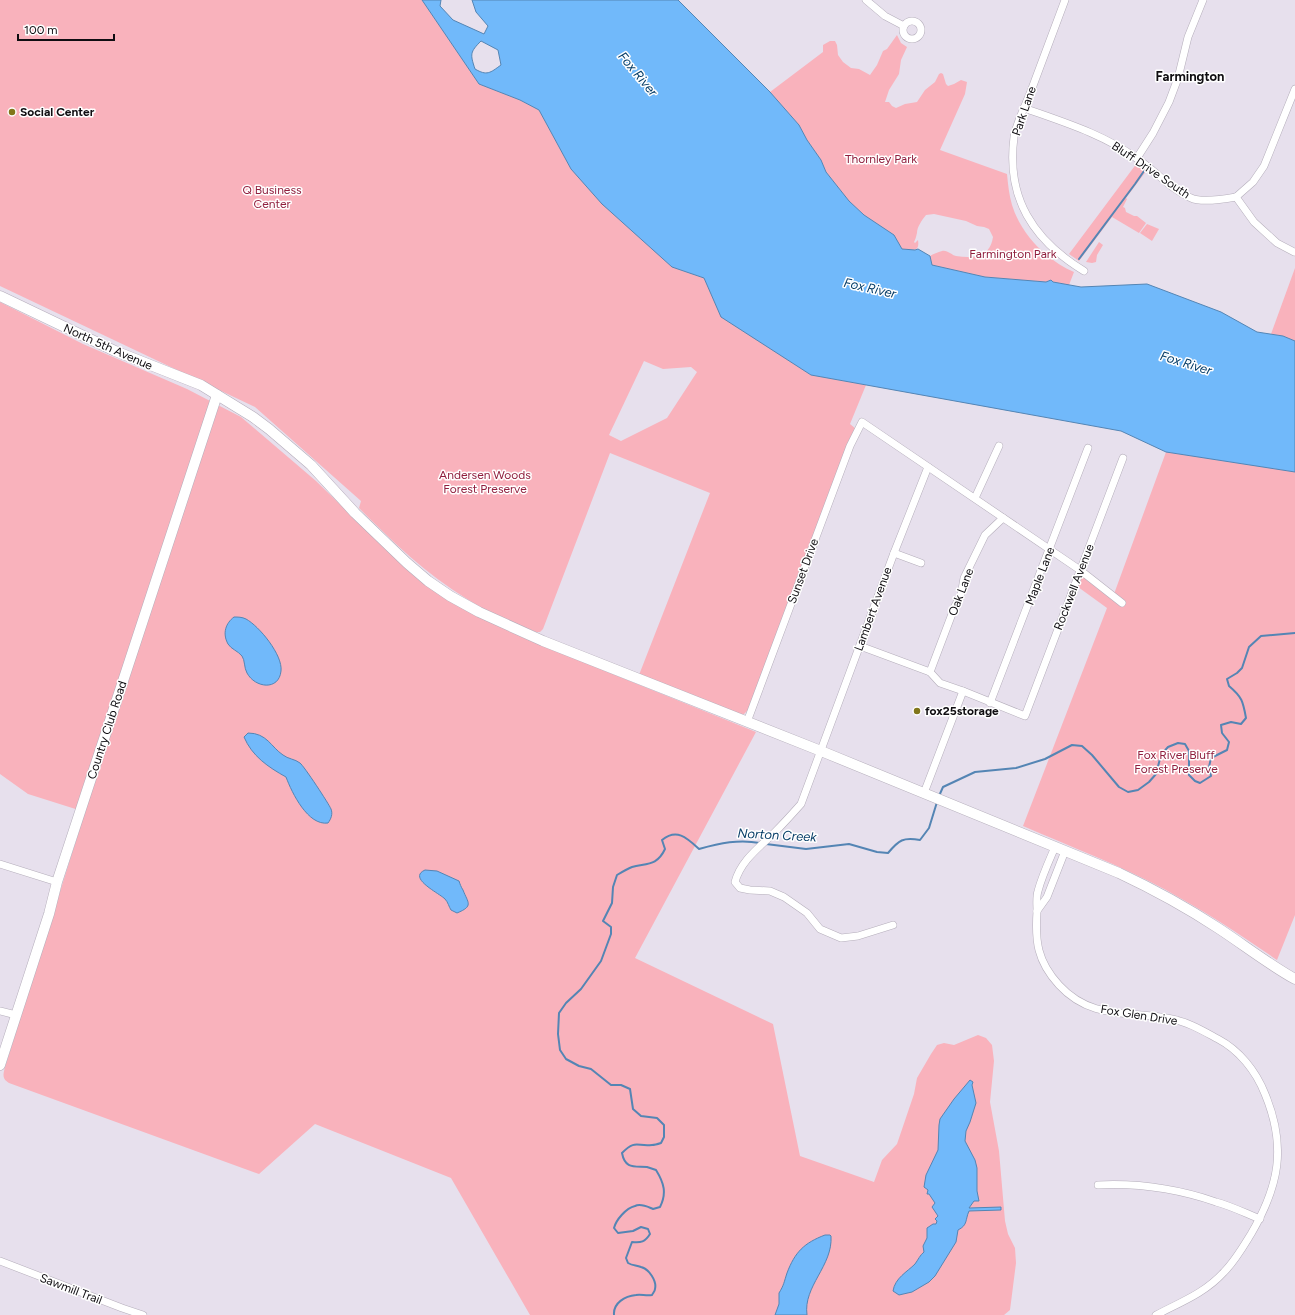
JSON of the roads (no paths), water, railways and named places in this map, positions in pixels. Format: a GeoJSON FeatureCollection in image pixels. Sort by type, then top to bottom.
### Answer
{"type":"FeatureCollection","features":[{"type":"Feature","properties":{"kind":"main road","name":"North 5th Avenue"},"geometry":{"type":"LineString","coordinates":[[0,296],[115,351],[201,385],[232,403],[264,425],[312,465],[355,512],[407,563],[428,581],[450,596],[537,639],[928,794],[1119,873],[1154,890],[1218,928],[1276,968],[1295,979]]}},
{"type":"Feature","properties":{"kind":"main road","name":"Country Club Road"},"geometry":{"type":"LineString","coordinates":[[0,1065],[57,882],[217,395]]}},
{"type":"Feature","properties":{"kind":"street"},"geometry":{"type":"LineString","coordinates":[[866,0],[886,16],[904,26]]}},
{"type":"Feature","properties":{"kind":"street","name":"Park Lane"},"geometry":{"type":"LineString","coordinates":[[1065,0],[1014,136],[1013,170],[1019,202],[1036,231],[1062,257],[1084,270]]}},
{"type":"Feature","properties":{"kind":"street"},"geometry":{"type":"LineString","coordinates":[[1137,158],[1153,133],[1169,102],[1178,78],[1188,38],[1203,0]]}},
{"type":"Feature","properties":{"kind":"street"},"geometry":{"type":"LineString","coordinates":[[1294,252],[1277,243],[1254,222],[1236,197],[1253,182],[1264,166],[1295,89]]}},
{"type":"Feature","properties":{"kind":"street","name":"Bluff Drive South"},"geometry":{"type":"LineString","coordinates":[[1024,108],[1080,128],[1113,143],[1137,158],[1168,184],[1192,198],[1217,200],[1236,197]]}},
{"type":"Feature","properties":{"kind":"street","name":"Sunset Drive"},"geometry":{"type":"LineString","coordinates":[[747,722],[848,451],[862,422],[928,467]]}},
{"type":"Feature","properties":{"kind":"street"},"geometry":{"type":"LineString","coordinates":[[975,498],[999,446]]}},
{"type":"Feature","properties":{"kind":"street","name":"Maple Lane"},"geometry":{"type":"LineString","coordinates":[[990,703],[1088,448]]}},
{"type":"Feature","properties":{"kind":"street","name":"Rockwell Avenue"},"geometry":{"type":"LineString","coordinates":[[990,703],[1025,716],[1123,458]]}},
{"type":"Feature","properties":{"kind":"street"},"geometry":{"type":"LineString","coordinates":[[928,467],[1080,570],[1122,603]]}},
{"type":"Feature","properties":{"kind":"street","name":"Lambert Avenue"},"geometry":{"type":"LineString","coordinates":[[893,925],[858,936],[841,938],[820,929],[807,913],[784,897],[770,891],[740,888],[734,882],[738,871],[747,859],[802,804],[894,553],[928,467]]}},
{"type":"Feature","properties":{"kind":"street","name":"Oak Lane"},"geometry":{"type":"LineString","coordinates":[[930,672],[955,606],[961,595],[964,578],[986,535],[1003,518]]}},
{"type":"Feature","properties":{"kind":"street"},"geometry":{"type":"LineString","coordinates":[[894,553],[921,564]]}},
{"type":"Feature","properties":{"kind":"street"},"geometry":{"type":"LineString","coordinates":[[860,646],[930,672],[940,683],[990,703]]}},
{"type":"Feature","properties":{"kind":"street"},"geometry":{"type":"LineString","coordinates":[[928,794],[963,691]]}},
{"type":"Feature","properties":{"kind":"street","name":"Fox Glen Drive"},"geometry":{"type":"LineString","coordinates":[[1054,847],[1037,892],[1036,925],[1037,943],[1041,959],[1058,984],[1067,993],[1089,1006],[1102,1011],[1172,1019],[1194,1026],[1220,1039],[1255,1072],[1261,1083],[1272,1113],[1278,1144],[1276,1177],[1260,1219],[1238,1255],[1216,1280],[1195,1296],[1156,1315]]}},
{"type":"Feature","properties":{"kind":"street"},"geometry":{"type":"LineString","coordinates":[[1037,911],[1047,896],[1065,851]]}},
{"type":"Feature","properties":{"kind":"street"},"geometry":{"type":"LineString","coordinates":[[0,864],[57,882]]}},
{"type":"Feature","properties":{"kind":"street"},"geometry":{"type":"LineString","coordinates":[[0,1011],[16,1016]]}},
{"type":"Feature","properties":{"kind":"street"},"geometry":{"type":"LineString","coordinates":[[1098,1185],[1123,1184],[1170,1189],[1216,1201],[1260,1219]]}},
{"type":"Feature","properties":{"kind":"street","name":"Sawmill Trail"},"geometry":{"type":"LineString","coordinates":[[0,1261],[142,1315]]}},
{"type":"Feature","properties":{"kind":"water","name":"Fox River"},"geometry":{"type":"Polygon","coordinates":[[[422,0],[441,0],[440,6],[453,20],[484,34],[488,26],[476,12],[472,0],[678,0],[770,92],[799,125],[807,140],[821,160],[826,172],[849,201],[864,215],[894,235],[902,249],[918,249],[930,256],[932,265],[985,277],[1046,282],[1051,280],[1053,282],[1081,287],[1147,284],[1221,312],[1257,332],[1283,336],[1295,341],[1295,472],[1166,452],[1121,431],[811,375],[721,317],[704,278],[672,267],[602,204],[571,169],[539,110],[520,100],[479,84],[422,0]],[[481,41],[472,54],[475,69],[488,73],[501,65],[498,50],[481,41]]]}},
{"type":"Feature","properties":{"kind":"water"},"geometry":{"type":"Polygon","coordinates":[[[234,617],[246,619],[251,623],[263,634],[274,649],[281,664],[281,671],[276,682],[266,685],[255,682],[245,669],[242,656],[228,644],[225,632],[227,625],[234,617]]]}},
{"type":"Feature","properties":{"kind":"water"},"geometry":{"type":"Polygon","coordinates":[[[248,733],[260,735],[283,755],[300,763],[331,809],[332,813],[328,823],[321,823],[308,814],[292,791],[286,777],[267,765],[251,750],[244,737],[248,733]]]}},
{"type":"Feature","properties":{"kind":"water"},"geometry":{"type":"Polygon","coordinates":[[[425,870],[437,871],[459,881],[468,901],[468,906],[457,913],[451,910],[445,899],[422,881],[420,873],[425,870]]]}},
{"type":"Feature","properties":{"kind":"water"},"geometry":{"type":"Polygon","coordinates":[[[970,1080],[973,1082],[972,1085],[976,1103],[966,1131],[965,1141],[975,1160],[977,1168],[977,1191],[979,1201],[974,1201],[969,1208],[1001,1207],[1001,1210],[969,1211],[965,1224],[958,1230],[956,1242],[935,1276],[929,1282],[912,1292],[899,1295],[893,1291],[896,1282],[915,1264],[924,1252],[923,1246],[927,1238],[927,1228],[933,1224],[936,1224],[937,1221],[935,1219],[938,1216],[932,1207],[935,1203],[929,1194],[927,1194],[928,1190],[924,1187],[926,1175],[938,1150],[940,1119],[970,1080]]]}},
{"type":"Feature","properties":{"kind":"water"},"geometry":{"type":"Polygon","coordinates":[[[825,1235],[831,1236],[828,1257],[809,1295],[807,1315],[775,1315],[779,1304],[779,1293],[793,1259],[801,1249],[811,1241],[825,1235]]]}},
{"type":"Feature","properties":{"kind":"waterway"},"geometry":{"type":"LineString","coordinates":[[1079,259],[1144,171]]}},
{"type":"Feature","properties":{"kind":"waterway","name":"Norton Creek"},"geometry":{"type":"LineString","coordinates":[[939,796],[943,787],[975,772],[1016,768],[1045,759],[1072,745],[1082,746],[1092,755],[1119,787],[1128,792],[1138,790],[1149,782],[1156,774],[1161,755],[1168,747],[1178,743],[1185,744],[1189,751],[1189,775],[1195,781],[1200,783],[1211,776],[1209,767],[1211,758],[1227,750],[1229,742],[1222,733],[1221,725],[1231,722],[1241,724],[1246,718],[1241,700],[1237,693],[1229,686],[1227,679],[1242,668],[1249,647],[1261,636],[1295,633]]}},
{"type":"Feature","properties":{"kind":"waterway","name":"Norton Creek"},"geometry":{"type":"LineString","coordinates":[[766,844],[806,849],[849,844],[877,852],[888,853],[898,842],[902,840],[920,840],[929,828],[937,802]]}},
{"type":"Feature","properties":{"kind":"waterway","name":"Norton Creek"},"geometry":{"type":"LineString","coordinates":[[614,1315],[615,1307],[620,1301],[632,1296],[652,1295],[655,1290],[654,1279],[647,1270],[631,1265],[628,1263],[626,1258],[632,1242],[640,1242],[646,1239],[650,1234],[648,1229],[641,1227],[633,1231],[618,1233],[614,1228],[615,1225],[619,1218],[632,1207],[637,1205],[653,1209],[660,1207],[664,1193],[663,1184],[656,1170],[647,1167],[631,1166],[625,1162],[622,1153],[630,1146],[637,1144],[653,1145],[661,1143],[664,1137],[664,1125],[657,1118],[641,1116],[633,1109],[630,1089],[621,1085],[611,1085],[591,1069],[579,1066],[566,1059],[560,1050],[558,1034],[559,1013],[566,1003],[581,989],[601,961],[611,934],[611,927],[603,921],[612,903],[613,887],[617,875],[632,867],[651,863],[659,858],[665,849],[662,840],[667,836],[682,836],[699,849],[730,842],[745,841],[760,843]]}},
{"type":"Feature","properties":{"kind":"place","name":"Social Center"},"geometry":{"type":"Point","coordinates":[12,112]}},
{"type":"Feature","properties":{"kind":"place","name":"fox25storage"},"geometry":{"type":"Point","coordinates":[917,711]}},
{"type":"Feature","properties":{"kind":"district","name":"Farmington"},"geometry":{"type":"Point","coordinates":[1190,76]}},
{"type":"Feature","properties":{"kind":"park label","name":"Thornley Park"},"geometry":{"type":"Point","coordinates":[881,159]}},
{"type":"Feature","properties":{"kind":"park label","name":"Q Business Center"},"geometry":{"type":"Point","coordinates":[272,197]}},
{"type":"Feature","properties":{"kind":"park label","name":"Farmington Park"},"geometry":{"type":"Point","coordinates":[1013,254]}},
{"type":"Feature","properties":{"kind":"park label","name":"Andersen Woods Forest Preserve"},"geometry":{"type":"Point","coordinates":[485,482]}},
{"type":"Feature","properties":{"kind":"park label","name":"Fox River Bluff Forest Preserve"},"geometry":{"type":"Point","coordinates":[1176,762]}}]}
